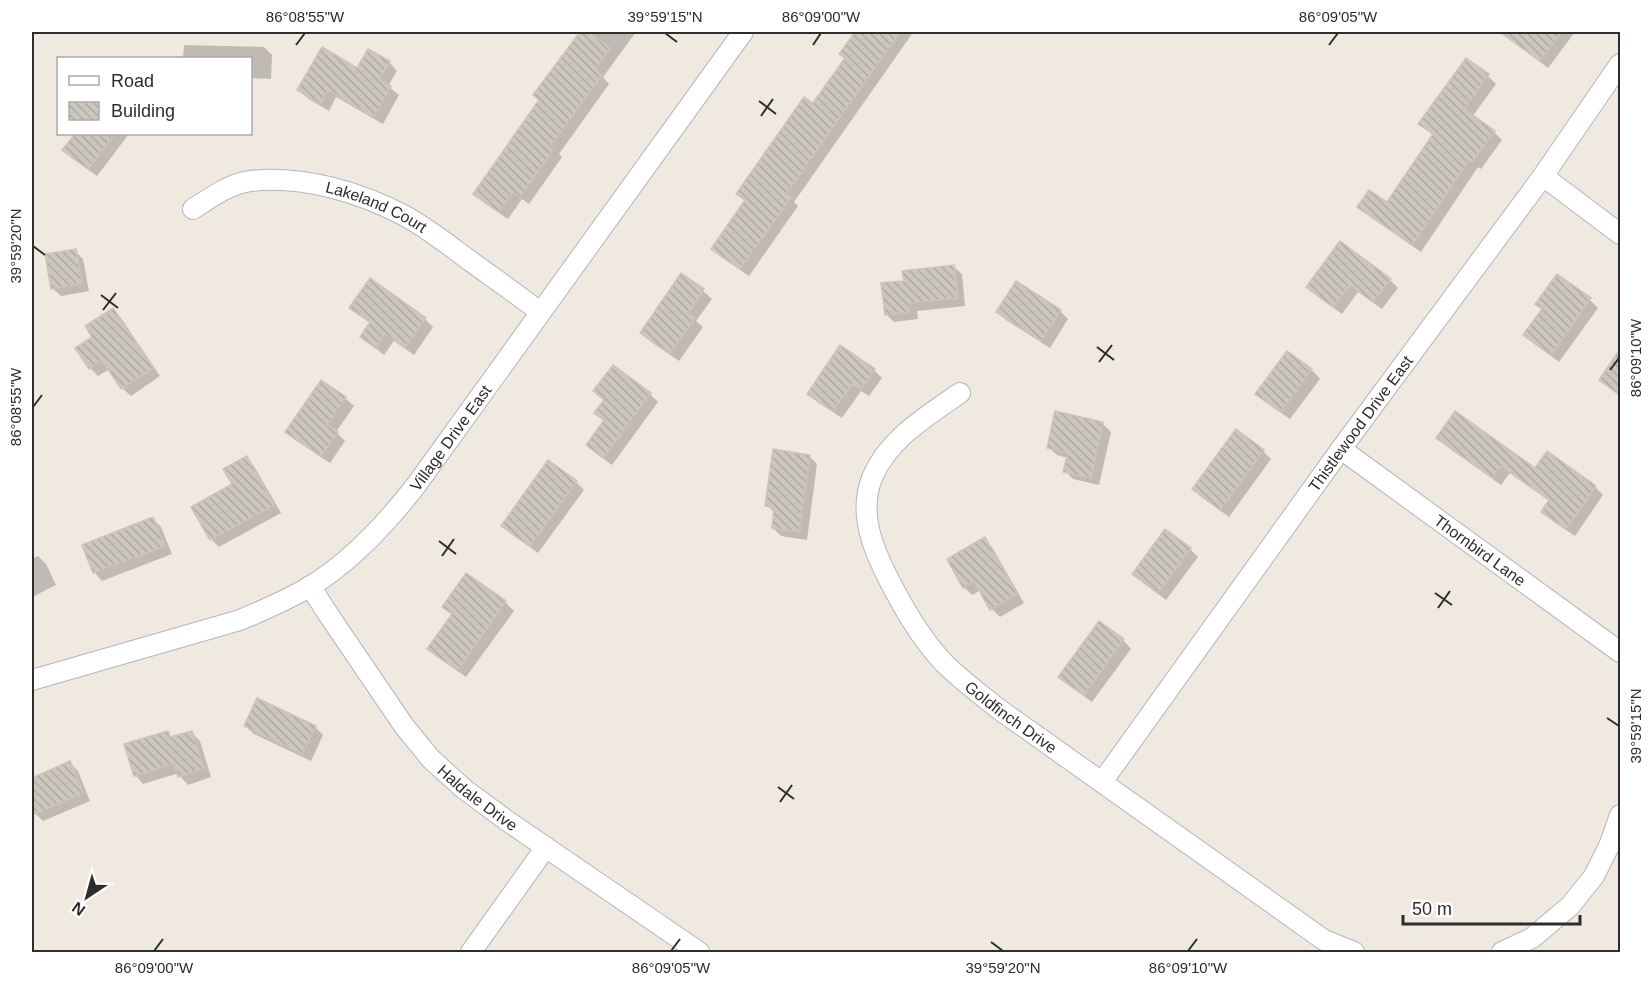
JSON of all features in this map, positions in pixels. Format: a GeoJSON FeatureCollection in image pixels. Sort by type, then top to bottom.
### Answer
{"type":"FeatureCollection","features":[{"type":"Feature","properties":{"kind":"street","name":"Village Drive East"},"geometry":{"type":"LineString","coordinates":[[32,680],[240,620],[310,586],[346,561],[368,541],[399,508],[743,32]]}},
{"type":"Feature","properties":{"kind":"street","name":"Thistlewood Drive East"},"geometry":{"type":"LineString","coordinates":[[1102,782],[1341,449],[1543,176],[1620,64]]}},
{"type":"Feature","properties":{"kind":"street"},"geometry":{"type":"LineString","coordinates":[[1543,176],[1620,234]]}},
{"type":"Feature","properties":{"kind":"street","name":"Lakeland Court"},"geometry":{"type":"LineString","coordinates":[[193,209],[218,193],[248,182],[273,180],[329,188],[377,203],[406,217],[442,240],[540,312]]}},
{"type":"Feature","properties":{"kind":"street","name":"Goldfinch Drive"},"geometry":{"type":"LineString","coordinates":[[960,393],[912,426],[895,444],[879,463],[868,493],[866,515],[869,532],[880,564],[913,624],[944,662],[1000,710],[1324,940],[1354,952]]}},
{"type":"Feature","properties":{"kind":"street","name":"Thornbird Lane"},"geometry":{"type":"LineString","coordinates":[[1341,449],[1620,652]]}},
{"type":"Feature","properties":{"kind":"street","name":"Haldale Drive"},"geometry":{"type":"LineString","coordinates":[[310,586],[404,726],[431,759],[464,789],[506,820],[699,952]]}},
{"type":"Feature","properties":{"kind":"street"},"geometry":{"type":"LineString","coordinates":[[1502,952],[1532,938],[1570,906],[1594,876],[1609,846],[1620,815]]}},
{"type":"Feature","properties":{"kind":"street"},"geometry":{"type":"LineString","coordinates":[[471,952],[546,847]]}},
{"type":"Feature","properties":{"kind":"building"},"geometry":{"type":"Polygon","coordinates":[[[580,32],[588,32],[610,48],[595,69],[602,75],[551,145],[555,147],[520,197],[513,192],[499,212],[473,194],[539,100],[533,95],[580,32]]]}},
{"type":"Feature","properties":{"kind":"building"},"geometry":{"type":"Polygon","coordinates":[[[855,32],[900,32],[786,194],[791,197],[740,269],[711,249],[745,200],[736,194],[804,97],[813,103],[845,58],[839,54],[855,32]]]}},
{"type":"Feature","properties":{"kind":"building"},"geometry":{"type":"Polygon","coordinates":[[[1500,32],[1561,32],[1540,61],[1500,32]]]}},
{"type":"Feature","properties":{"kind":"building"},"geometry":{"type":"Polygon","coordinates":[[[322,47],[357,68],[368,49],[390,61],[379,79],[391,86],[374,117],[328,90],[320,104],[297,90],[322,47]]]}},
{"type":"Feature","properties":{"kind":"building"},"geometry":{"type":"Polygon","coordinates":[[[1466,58],[1489,74],[1464,109],[1495,131],[1472,162],[1469,160],[1412,245],[1357,207],[1369,190],[1387,202],[1433,134],[1418,124],[1466,58]]]}},
{"type":"Feature","properties":{"kind":"building"},"geometry":{"type":"Polygon","coordinates":[[[74,135],[114,135],[88,169],[62,150],[74,135]]]}},
{"type":"Feature","properties":{"kind":"building"},"geometry":{"type":"Polygon","coordinates":[[[1340,241],[1391,279],[1373,302],[1350,285],[1333,307],[1306,287],[1340,241]]]}},
{"type":"Feature","properties":{"kind":"building"},"geometry":{"type":"Polygon","coordinates":[[[76,249],[82,283],[51,289],[45,254],[76,249]]]}},
{"type":"Feature","properties":{"kind":"building"},"geometry":{"type":"Polygon","coordinates":[[[954,265],[958,298],[909,303],[910,312],[885,315],[881,283],[904,281],[902,271],[954,265]]]}},
{"type":"Feature","properties":{"kind":"building"},"geometry":{"type":"Polygon","coordinates":[[[681,273],[704,289],[688,313],[695,318],[670,354],[640,333],[681,273]]]}},
{"type":"Feature","properties":{"kind":"building"},"geometry":{"type":"Polygon","coordinates":[[[1557,274],[1591,298],[1551,355],[1523,335],[1542,309],[1535,304],[1557,274]]]}},
{"type":"Feature","properties":{"kind":"building"},"geometry":{"type":"Polygon","coordinates":[[[370,278],[426,318],[405,348],[385,334],[376,348],[360,337],[370,322],[349,308],[370,278]]]}},
{"type":"Feature","properties":{"kind":"building"},"geometry":{"type":"Polygon","coordinates":[[[1016,281],[1061,310],[1041,341],[996,312],[1016,281]]]}},
{"type":"Feature","properties":{"kind":"building"},"geometry":{"type":"Polygon","coordinates":[[[113,308],[153,368],[121,389],[102,360],[89,369],[75,348],[92,337],[85,326],[113,308]]]}},
{"type":"Feature","properties":{"kind":"building"},"geometry":{"type":"Polygon","coordinates":[[[840,345],[875,369],[861,389],[852,384],[833,411],[807,394],[840,345]]]}},
{"type":"Feature","properties":{"kind":"building"},"geometry":{"type":"Polygon","coordinates":[[[1620,349],[1620,395],[1599,380],[1620,349]]]}},
{"type":"Feature","properties":{"kind":"building"},"geometry":{"type":"Polygon","coordinates":[[[1287,351],[1312,369],[1281,412],[1255,394],[1287,351]]]}},
{"type":"Feature","properties":{"kind":"building"},"geometry":{"type":"Polygon","coordinates":[[[613,365],[651,393],[603,458],[586,445],[604,420],[594,413],[604,400],[593,391],[613,365]]]}},
{"type":"Feature","properties":{"kind":"building"},"geometry":{"type":"Polygon","coordinates":[[[321,380],[346,397],[327,425],[338,432],[321,456],[285,432],[321,380]]]}},
{"type":"Feature","properties":{"kind":"building"},"geometry":{"type":"Polygon","coordinates":[[[1055,411],[1103,422],[1091,478],[1063,472],[1068,453],[1047,448],[1055,411]]]}},
{"type":"Feature","properties":{"kind":"building"},"geometry":{"type":"Polygon","coordinates":[[[1455,411],[1535,468],[1547,451],[1596,486],[1566,529],[1541,512],[1549,500],[1501,466],[1493,478],[1436,438],[1455,411]]]}},
{"type":"Feature","properties":{"kind":"building"},"geometry":{"type":"Polygon","coordinates":[[[1236,429],[1264,450],[1220,510],[1192,489],[1236,429]]]}},
{"type":"Feature","properties":{"kind":"building"},"geometry":{"type":"Polygon","coordinates":[[[773,449],[810,455],[799,532],[772,528],[774,508],[765,506],[773,449]]]}},
{"type":"Feature","properties":{"kind":"building"},"geometry":{"type":"Polygon","coordinates":[[[247,456],[274,505],[210,540],[191,507],[232,484],[223,469],[247,456]]]}},
{"type":"Feature","properties":{"kind":"building"},"geometry":{"type":"Polygon","coordinates":[[[548,460],[577,481],[530,546],[501,526],[548,460]]]}},
{"type":"Feature","properties":{"kind":"building"},"geometry":{"type":"Polygon","coordinates":[[[153,517],[165,546],[93,573],[82,545],[153,517]]]}},
{"type":"Feature","properties":{"kind":"building"},"geometry":{"type":"Polygon","coordinates":[[[1165,529],[1191,548],[1158,593],[1132,574],[1165,529]]]}},
{"type":"Feature","properties":{"kind":"building"},"geometry":{"type":"Polygon","coordinates":[[[985,537],[1017,594],[990,610],[974,581],[963,588],[947,559],[985,537]]]}},
{"type":"Feature","properties":{"kind":"building"},"geometry":{"type":"Polygon","coordinates":[[[466,573],[506,601],[458,670],[427,649],[452,614],[442,607],[466,573]]]}},
{"type":"Feature","properties":{"kind":"building"},"geometry":{"type":"Polygon","coordinates":[[[1099,621],[1124,639],[1084,695],[1058,677],[1099,621]]]}},
{"type":"Feature","properties":{"kind":"building"},"geometry":{"type":"Polygon","coordinates":[[[257,698],[316,726],[302,754],[244,726],[257,698]]]}},
{"type":"Feature","properties":{"kind":"building"},"geometry":{"type":"Polygon","coordinates":[[[168,731],[170,737],[192,731],[204,769],[178,777],[174,764],[134,776],[124,744],[168,731]]]}},
{"type":"Feature","properties":{"kind":"building"},"geometry":{"type":"Polygon","coordinates":[[[70,761],[83,793],[32,815],[32,778],[70,761]]]}}]}
